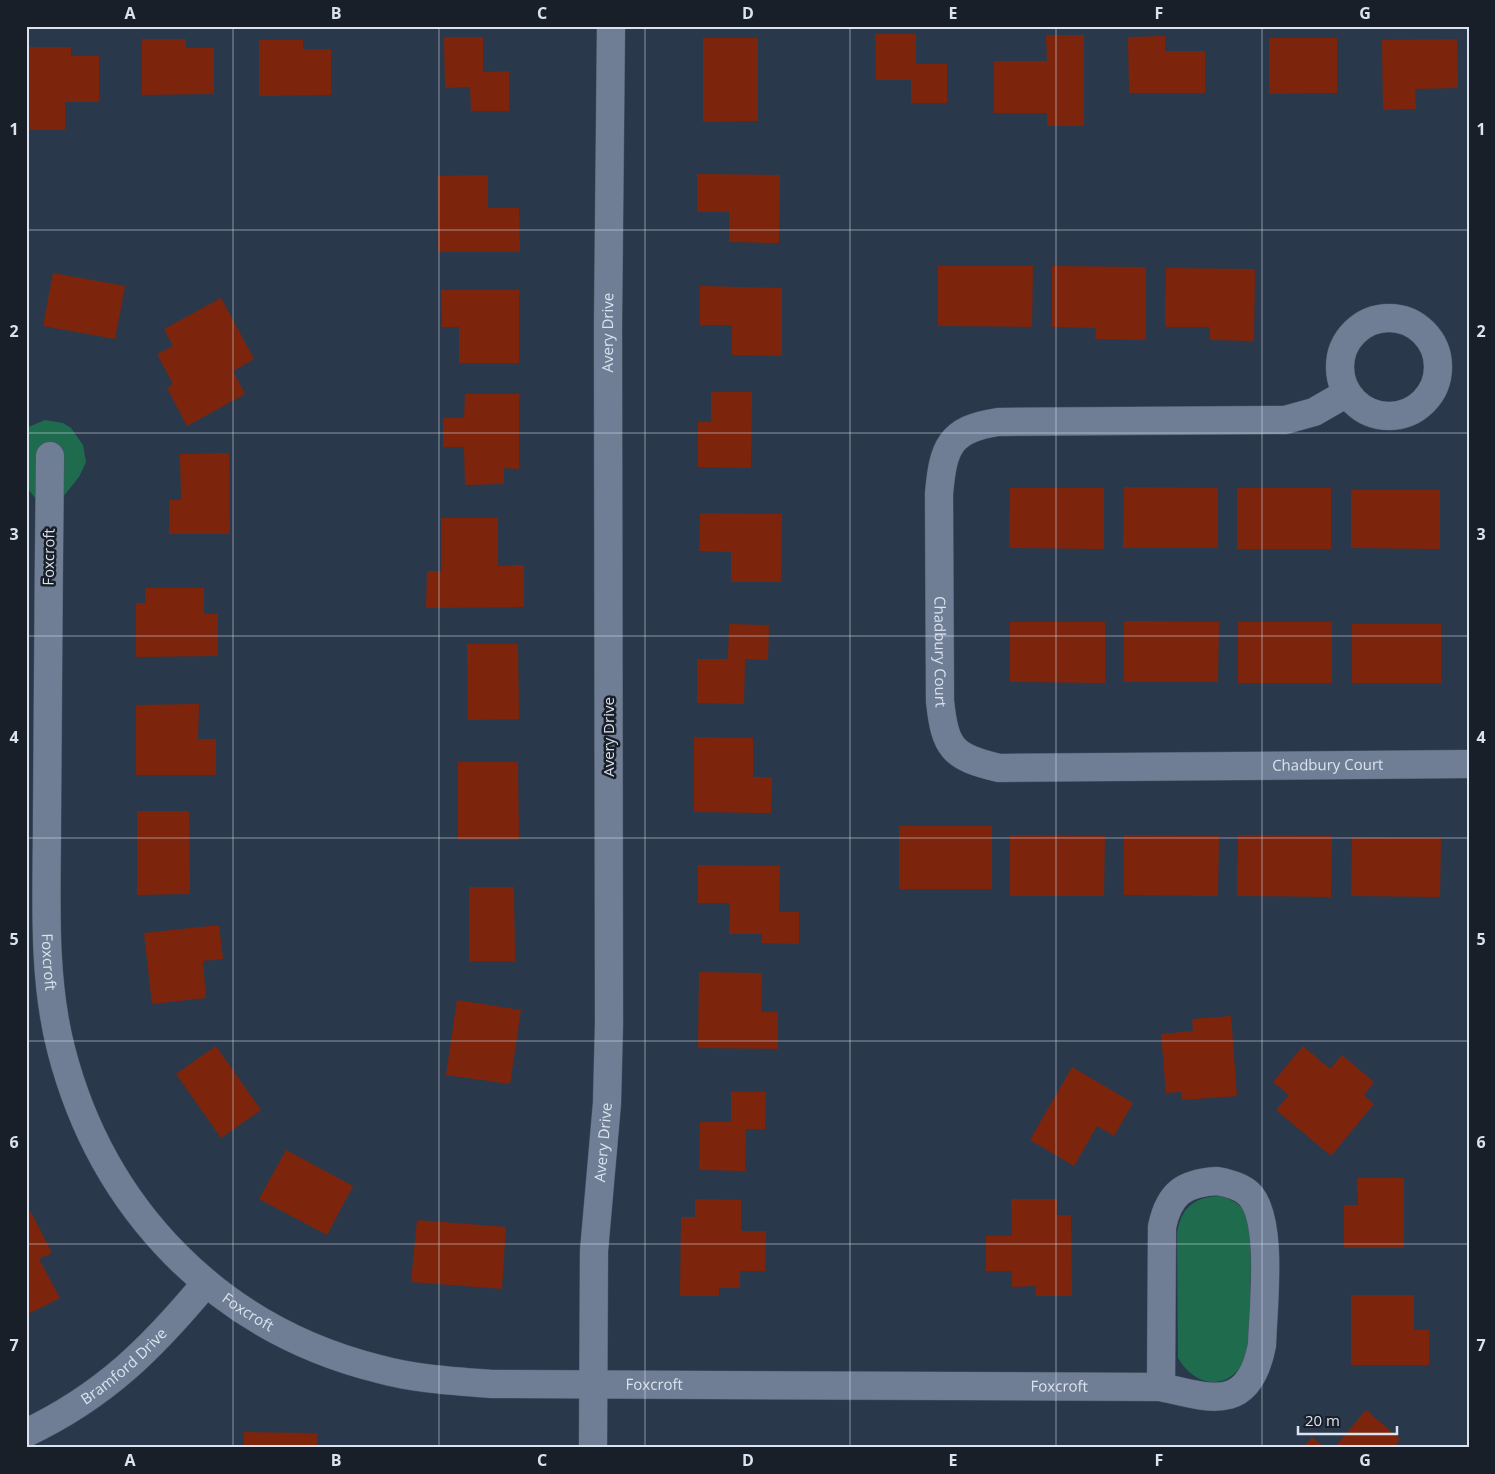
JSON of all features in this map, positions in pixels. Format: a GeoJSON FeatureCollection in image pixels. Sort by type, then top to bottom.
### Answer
{"type":"FeatureCollection","features":[{"type":"Feature","properties":{"kind":"street","name":"Avery Drive"},"geometry":{"type":"LineString","coordinates":[[593,1448],[594,1251],[606,1103],[609,1024],[608,325],[611,26]]}},
{"type":"Feature","properties":{"kind":"street","name":"Chadbury Court"},"geometry":{"type":"LineString","coordinates":[[1347,393],[1314,412],[1285,420],[998,422],[978,424],[960,433],[947,446],[941,468],[938,494],[940,701],[943,729],[955,752],[973,762],[999,768],[1469,764]]}},
{"type":"Feature","properties":{"kind":"street","name":"Foxcroft"},"geometry":{"type":"LineString","coordinates":[[50,456],[47,889],[51,1000],[60,1047],[72,1090],[88,1131],[102,1157],[118,1186],[137,1212],[170,1249],[206,1283],[262,1323],[296,1341],[379,1370],[435,1380],[490,1384],[1161,1387],[1219,1398],[1236,1392],[1251,1379],[1259,1362],[1262,1345],[1264,1231],[1259,1208],[1248,1193],[1234,1185],[1217,1180],[1199,1182],[1186,1187],[1174,1196],[1165,1209],[1162,1227],[1161,1387]]}},
{"type":"Feature","properties":{"kind":"street","name":"Bramford Drive"},"geometry":{"type":"LineString","coordinates":[[26,1434],[69,1411],[132,1365],[156,1341],[206,1283]]}},
{"type":"Feature","properties":{"kind":"green space"},"geometry":{"type":"Polygon","coordinates":[[[45,420],[63,423],[71,428],[83,445],[86,462],[79,477],[58,503],[43,507],[26,487],[26,428],[45,420]]]}},
{"type":"Feature","properties":{"kind":"green space"},"geometry":{"type":"Polygon","coordinates":[[[1219,1196],[1238,1204],[1243,1209],[1247,1219],[1250,1235],[1251,1277],[1248,1352],[1242,1365],[1234,1374],[1225,1380],[1216,1382],[1196,1377],[1186,1369],[1178,1358],[1177,1235],[1181,1218],[1189,1206],[1202,1199],[1219,1196]]]}},
{"type":"Feature","properties":{"kind":"building"},"geometry":{"type":"Polygon","coordinates":[[[875,34],[916,34],[916,64],[947,64],[947,103],[911,103],[911,80],[876,80],[875,34]]]}},
{"type":"Feature","properties":{"kind":"building"},"geometry":{"type":"Polygon","coordinates":[[[1046,35],[1084,35],[1084,126],[1047,126],[1047,113],[994,113],[994,61],[1047,61],[1046,35]]]}},
{"type":"Feature","properties":{"kind":"building"},"geometry":{"type":"Polygon","coordinates":[[[1165,36],[1165,51],[1205,51],[1205,93],[1129,93],[1128,37],[1165,36]]]}},
{"type":"Feature","properties":{"kind":"building"},"geometry":{"type":"Polygon","coordinates":[[[444,37],[483,37],[483,72],[509,71],[509,111],[471,111],[470,87],[445,88],[444,37]]]}},
{"type":"Feature","properties":{"kind":"building"},"geometry":{"type":"Polygon","coordinates":[[[703,38],[758,38],[758,121],[703,122],[703,38]]]}},
{"type":"Feature","properties":{"kind":"building"},"geometry":{"type":"Polygon","coordinates":[[[1269,38],[1337,38],[1337,93],[1269,94],[1269,38]]]}},
{"type":"Feature","properties":{"kind":"building"},"geometry":{"type":"Polygon","coordinates":[[[142,39],[186,39],[186,48],[214,48],[214,94],[142,95],[142,39]]]}},
{"type":"Feature","properties":{"kind":"building"},"geometry":{"type":"Polygon","coordinates":[[[1457,39],[1458,88],[1415,89],[1416,109],[1383,110],[1382,40],[1457,39]]]}},
{"type":"Feature","properties":{"kind":"building"},"geometry":{"type":"Polygon","coordinates":[[[259,40],[303,40],[303,49],[331,49],[331,95],[259,96],[259,40]]]}},
{"type":"Feature","properties":{"kind":"building"},"geometry":{"type":"Polygon","coordinates":[[[26,47],[71,47],[71,56],[99,56],[99,102],[65,102],[65,130],[27,130],[26,47]]]}},
{"type":"Feature","properties":{"kind":"building"},"geometry":{"type":"Polygon","coordinates":[[[697,174],[780,175],[779,243],[729,242],[729,212],[697,212],[697,174]]]}},
{"type":"Feature","properties":{"kind":"building"},"geometry":{"type":"Polygon","coordinates":[[[488,175],[488,208],[519,208],[520,252],[438,252],[437,176],[488,175]]]}},
{"type":"Feature","properties":{"kind":"building"},"geometry":{"type":"Polygon","coordinates":[[[938,266],[1033,266],[1032,327],[938,326],[938,266]]]}},
{"type":"Feature","properties":{"kind":"building"},"geometry":{"type":"Polygon","coordinates":[[[1052,266],[1146,267],[1146,340],[1095,339],[1096,328],[1052,327],[1052,266]]]}},
{"type":"Feature","properties":{"kind":"building"},"geometry":{"type":"Polygon","coordinates":[[[1166,268],[1255,269],[1254,341],[1210,340],[1210,327],[1165,327],[1166,268]]]}},
{"type":"Feature","properties":{"kind":"building"},"geometry":{"type":"Polygon","coordinates":[[[53,273],[125,286],[115,339],[43,326],[53,273]]]}},
{"type":"Feature","properties":{"kind":"building"},"geometry":{"type":"Polygon","coordinates":[[[700,286],[782,288],[782,356],[732,355],[732,325],[700,325],[700,286]]]}},
{"type":"Feature","properties":{"kind":"building"},"geometry":{"type":"Polygon","coordinates":[[[441,290],[519,290],[519,363],[459,363],[459,327],[442,327],[441,290]]]}},
{"type":"Feature","properties":{"kind":"building"},"geometry":{"type":"Polygon","coordinates":[[[221,298],[254,359],[233,371],[245,394],[187,426],[167,388],[173,384],[157,354],[173,346],[164,329],[221,298]]]}},
{"type":"Feature","properties":{"kind":"building"},"geometry":{"type":"Polygon","coordinates":[[[711,392],[752,392],[751,468],[698,467],[698,422],[711,422],[711,392]]]}},
{"type":"Feature","properties":{"kind":"building"},"geometry":{"type":"Polygon","coordinates":[[[465,394],[519,394],[519,469],[504,468],[504,484],[465,485],[464,447],[443,447],[443,418],[464,418],[465,394]]]}},
{"type":"Feature","properties":{"kind":"building"},"geometry":{"type":"Polygon","coordinates":[[[229,453],[230,534],[169,534],[169,500],[181,500],[180,454],[229,453]]]}},
{"type":"Feature","properties":{"kind":"building"},"geometry":{"type":"Polygon","coordinates":[[[1124,487],[1218,488],[1218,548],[1123,548],[1124,487]]]}},
{"type":"Feature","properties":{"kind":"building"},"geometry":{"type":"Polygon","coordinates":[[[1010,488],[1104,488],[1104,549],[1009,548],[1010,488]]]}},
{"type":"Feature","properties":{"kind":"building"},"geometry":{"type":"Polygon","coordinates":[[[1237,488],[1331,488],[1331,549],[1237,549],[1237,488]]]}},
{"type":"Feature","properties":{"kind":"building"},"geometry":{"type":"Polygon","coordinates":[[[1351,490],[1440,490],[1440,549],[1351,548],[1351,490]]]}},
{"type":"Feature","properties":{"kind":"building"},"geometry":{"type":"Polygon","coordinates":[[[700,513],[782,514],[781,582],[731,582],[731,552],[699,551],[700,513]]]}},
{"type":"Feature","properties":{"kind":"building"},"geometry":{"type":"Polygon","coordinates":[[[441,518],[498,518],[498,566],[524,565],[524,607],[426,608],[427,571],[441,571],[441,518]]]}},
{"type":"Feature","properties":{"kind":"building"},"geometry":{"type":"Polygon","coordinates":[[[145,588],[204,588],[204,614],[218,614],[218,656],[136,657],[136,603],[145,603],[145,588]]]}},
{"type":"Feature","properties":{"kind":"building"},"geometry":{"type":"Polygon","coordinates":[[[1124,621],[1219,622],[1218,682],[1124,682],[1124,621]]]}},
{"type":"Feature","properties":{"kind":"building"},"geometry":{"type":"Polygon","coordinates":[[[1010,622],[1105,622],[1105,683],[1010,682],[1010,622]]]}},
{"type":"Feature","properties":{"kind":"building"},"geometry":{"type":"Polygon","coordinates":[[[1238,622],[1332,622],[1332,683],[1238,683],[1238,622]]]}},
{"type":"Feature","properties":{"kind":"building"},"geometry":{"type":"Polygon","coordinates":[[[729,624],[769,625],[768,660],[745,659],[744,704],[697,703],[697,659],[728,659],[729,624]]]}},
{"type":"Feature","properties":{"kind":"building"},"geometry":{"type":"Polygon","coordinates":[[[1352,624],[1441,624],[1441,683],[1352,683],[1352,624]]]}},
{"type":"Feature","properties":{"kind":"building"},"geometry":{"type":"Polygon","coordinates":[[[467,644],[518,644],[519,719],[468,720],[467,644]]]}},
{"type":"Feature","properties":{"kind":"building"},"geometry":{"type":"Polygon","coordinates":[[[199,704],[198,739],[216,739],[216,775],[136,775],[136,705],[199,704]]]}},
{"type":"Feature","properties":{"kind":"building"},"geometry":{"type":"Polygon","coordinates":[[[694,737],[753,738],[753,777],[772,777],[771,813],[694,812],[694,737]]]}},
{"type":"Feature","properties":{"kind":"building"},"geometry":{"type":"Polygon","coordinates":[[[458,762],[518,762],[519,840],[458,840],[458,762]]]}},
{"type":"Feature","properties":{"kind":"building"},"geometry":{"type":"Polygon","coordinates":[[[137,811],[189,811],[190,894],[137,895],[137,811]]]}},
{"type":"Feature","properties":{"kind":"building"},"geometry":{"type":"Polygon","coordinates":[[[899,826],[992,826],[992,889],[899,889],[899,826]]]}},
{"type":"Feature","properties":{"kind":"building"},"geometry":{"type":"Polygon","coordinates":[[[1010,835],[1105,836],[1104,896],[1010,896],[1010,835]]]}},
{"type":"Feature","properties":{"kind":"building"},"geometry":{"type":"Polygon","coordinates":[[[1124,835],[1219,836],[1218,896],[1124,895],[1124,835]]]}},
{"type":"Feature","properties":{"kind":"building"},"geometry":{"type":"Polygon","coordinates":[[[1238,835],[1332,836],[1331,897],[1237,896],[1238,835]]]}},
{"type":"Feature","properties":{"kind":"building"},"geometry":{"type":"Polygon","coordinates":[[[1352,837],[1441,838],[1440,897],[1351,896],[1352,837]]]}},
{"type":"Feature","properties":{"kind":"building"},"geometry":{"type":"Polygon","coordinates":[[[698,865],[780,866],[779,912],[799,912],[799,944],[762,943],[762,934],[729,934],[730,903],[698,903],[698,865]]]}},
{"type":"Feature","properties":{"kind":"building"},"geometry":{"type":"Polygon","coordinates":[[[469,887],[514,887],[515,961],[469,961],[469,887]]]}},
{"type":"Feature","properties":{"kind":"building"},"geometry":{"type":"Polygon","coordinates":[[[219,925],[223,959],[203,961],[206,998],[152,1004],[144,933],[219,925]]]}},
{"type":"Feature","properties":{"kind":"building"},"geometry":{"type":"Polygon","coordinates":[[[699,972],[762,973],[761,1012],[778,1012],[778,1049],[698,1048],[699,972]]]}},
{"type":"Feature","properties":{"kind":"building"},"geometry":{"type":"Polygon","coordinates":[[[457,1000],[521,1010],[510,1084],[446,1075],[457,1000]]]}},
{"type":"Feature","properties":{"kind":"building"},"geometry":{"type":"Polygon","coordinates":[[[1231,1016],[1237,1096],[1182,1100],[1181,1092],[1166,1093],[1161,1034],[1193,1031],[1192,1019],[1231,1016]]]}},
{"type":"Feature","properties":{"kind":"building"},"geometry":{"type":"Polygon","coordinates":[[[216,1046],[261,1110],[221,1138],[176,1074],[216,1046]]]}},
{"type":"Feature","properties":{"kind":"building"},"geometry":{"type":"Polygon","coordinates":[[[1303,1046],[1330,1069],[1342,1055],[1374,1082],[1364,1095],[1374,1104],[1331,1156],[1276,1110],[1289,1095],[1273,1082],[1303,1046]]]}},
{"type":"Feature","properties":{"kind":"building"},"geometry":{"type":"Polygon","coordinates":[[[1072,1067],[1133,1103],[1114,1136],[1097,1126],[1074,1166],[1030,1140],[1072,1067]]]}},
{"type":"Feature","properties":{"kind":"building"},"geometry":{"type":"Polygon","coordinates":[[[731,1092],[766,1092],[765,1129],[746,1129],[745,1171],[699,1170],[700,1122],[731,1122],[731,1092]]]}},
{"type":"Feature","properties":{"kind":"building"},"geometry":{"type":"Polygon","coordinates":[[[286,1150],[353,1186],[327,1235],[259,1199],[286,1150]]]}},
{"type":"Feature","properties":{"kind":"building"},"geometry":{"type":"Polygon","coordinates":[[[1357,1178],[1404,1178],[1404,1248],[1344,1248],[1344,1205],[1358,1205],[1357,1178]]]}},
{"type":"Feature","properties":{"kind":"building"},"geometry":{"type":"Polygon","coordinates":[[[695,1199],[741,1200],[741,1231],[766,1231],[765,1271],[740,1271],[740,1288],[719,1288],[719,1296],[680,1296],[681,1217],[695,1217],[695,1199]]]}},
{"type":"Feature","properties":{"kind":"building"},"geometry":{"type":"Polygon","coordinates":[[[1011,1199],[1057,1199],[1057,1215],[1071,1215],[1072,1296],[1035,1296],[1036,1286],[1012,1287],[1012,1271],[986,1271],[986,1236],[1012,1236],[1011,1199]]]}},
{"type":"Feature","properties":{"kind":"building"},"geometry":{"type":"Polygon","coordinates":[[[31,1212],[52,1253],[39,1259],[60,1298],[26,1315],[26,1214],[31,1212]]]}},
{"type":"Feature","properties":{"kind":"building"},"geometry":{"type":"Polygon","coordinates":[[[417,1220],[506,1227],[502,1289],[411,1282],[417,1220]]]}},
{"type":"Feature","properties":{"kind":"building"},"geometry":{"type":"Polygon","coordinates":[[[1351,1295],[1414,1295],[1414,1330],[1429,1330],[1429,1365],[1351,1365],[1351,1295]]]}},
{"type":"Feature","properties":{"kind":"building"},"geometry":{"type":"Polygon","coordinates":[[[1366,1410],[1400,1439],[1393,1448],[1334,1448],[1366,1410]]]}},
{"type":"Feature","properties":{"kind":"building"},"geometry":{"type":"Polygon","coordinates":[[[244,1432],[317,1433],[317,1448],[244,1448],[244,1432]]]}},
{"type":"Feature","properties":{"kind":"building"},"geometry":{"type":"Polygon","coordinates":[[[1312,1437],[1325,1448],[1303,1448],[1312,1437]]]}}]}
